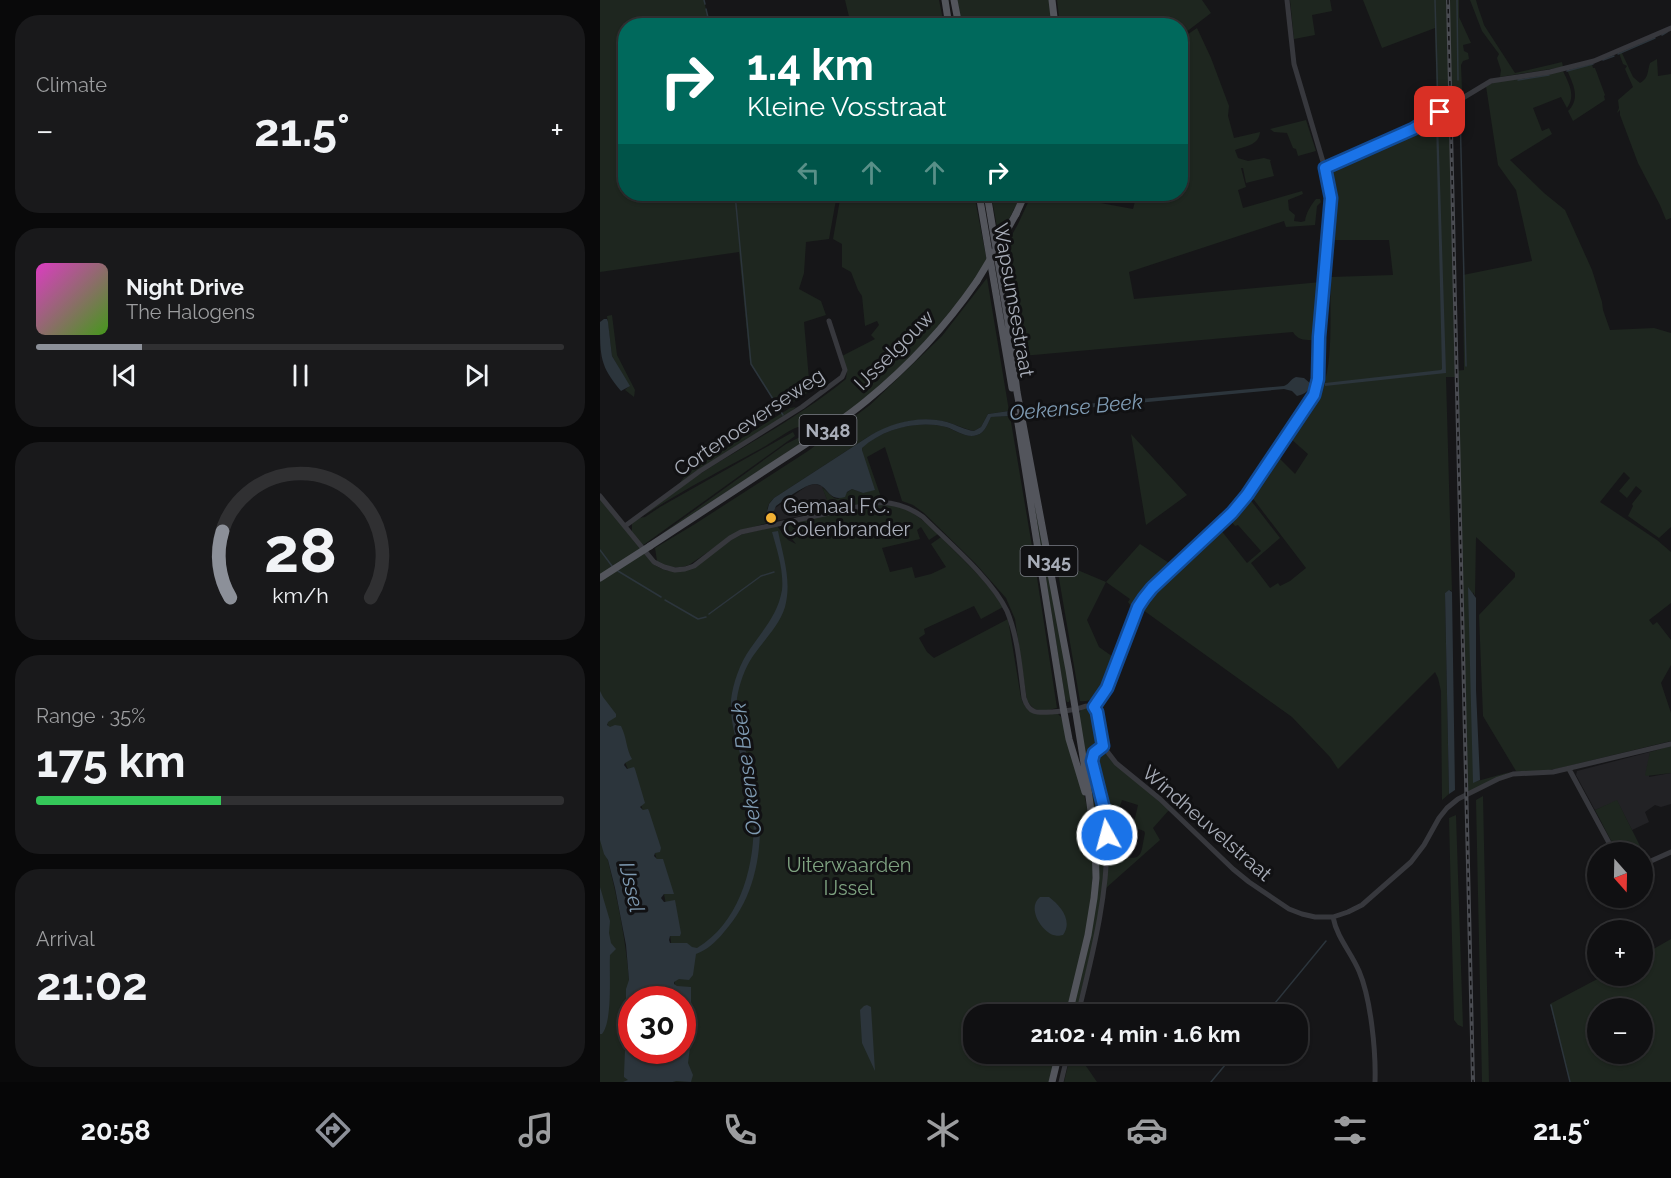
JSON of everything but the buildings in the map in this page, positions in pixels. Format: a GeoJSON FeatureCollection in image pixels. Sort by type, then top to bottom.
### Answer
{"type":"FeatureCollection","features":[{"type":"Feature","properties":{"kind":"main road"},"geometry":{"type":"LineString","coordinates":[[945,0],[948,18]]}},
{"type":"Feature","properties":{"kind":"main road"},"geometry":{"type":"LineString","coordinates":[[954,0],[957,18]]}},
{"type":"Feature","properties":{"kind":"main road"},"geometry":{"type":"LineString","coordinates":[[1052,0],[1054,18]]}},
{"type":"Feature","properties":{"kind":"main road","name":"Wapsumsestraat"},"geometry":{"type":"LineString","coordinates":[[980,201],[1018,413],[1075,708],[1095,840],[1094,898],[1088,935],[1071,1004]]}},
{"type":"Feature","properties":{"kind":"main road","name":"Wapsumsestraat"},"geometry":{"type":"LineString","coordinates":[[988,201],[1063,710],[1074,757],[1089,800]]}},
{"type":"Feature","properties":{"kind":"main road","name":"IJsselgouw"},"geometry":{"type":"LineString","coordinates":[[600,578],[812,440],[865,402],[893,378],[922,349],[977,281],[1022,201]]}},
{"type":"Feature","properties":{"kind":"main road"},"geometry":{"type":"LineString","coordinates":[[1052,1082],[1056,1064]]}},
{"type":"Feature","properties":{"kind":"street"},"geometry":{"type":"LineString","coordinates":[[1094,707],[1107,688],[1138,607],[1144,598],[1232,513],[1247,495],[1314,395],[1318,379],[1319,337],[1331,198],[1325,168],[1294,64],[1287,0]]}},
{"type":"Feature","properties":{"kind":"street"},"geometry":{"type":"LineString","coordinates":[[1325,168],[1413,129],[1491,81],[1542,73],[1594,61],[1671,28]]}},
{"type":"Feature","properties":{"kind":"street","name":"Cortenoeverseweg"},"geometry":{"type":"LineString","coordinates":[[625,526],[700,471],[802,406],[842,377],[844,370],[829,321]]}},
{"type":"Feature","properties":{"kind":"street"},"geometry":{"type":"LineString","coordinates":[[600,496],[654,562],[675,570],[694,566],[737,534],[756,528],[889,502],[912,508],[985,579],[1006,609],[1012,627],[1027,705],[1033,711],[1040,713],[1090,705],[1097,712],[1103,746],[1094,753],[1092,758],[1105,817],[1107,843],[1105,882],[1098,927],[1080,1004]]}},
{"type":"Feature","properties":{"kind":"street","name":"Windheuvelstraat"},"geometry":{"type":"LineString","coordinates":[[1103,746],[1116,764],[1160,799],[1249,882],[1296,912],[1315,917],[1333,917],[1362,905],[1406,866],[1424,845],[1447,808],[1458,799],[1498,778],[1569,769],[1671,744]]}},
{"type":"Feature","properties":{"kind":"street"},"geometry":{"type":"LineString","coordinates":[[1569,769],[1609,842]]}},
{"type":"Feature","properties":{"kind":"street"},"geometry":{"type":"LineString","coordinates":[[1653,860],[1671,852]]}},
{"type":"Feature","properties":{"kind":"street"},"geometry":{"type":"LineString","coordinates":[[1333,917],[1338,935],[1356,965],[1365,987],[1372,1027],[1375,1082]]}},
{"type":"Feature","properties":{"kind":"street"},"geometry":{"type":"LineString","coordinates":[[1061,1082],[1065,1064]]}},
{"type":"Feature","properties":{"kind":"shaded area"},"geometry":{"type":"Polygon","coordinates":[[[815,484],[822,486],[831,510],[770,522],[767,512],[807,486],[815,484]]]}},
{"type":"Feature","properties":{"kind":"shaded area"},"geometry":{"type":"Polygon","coordinates":[[[1650,752],[1649,777],[1671,773],[1671,804],[1661,807],[1655,805],[1645,812],[1649,822],[1632,830],[1617,801],[1595,810],[1576,775],[1577,771],[1650,752]]]}},
{"type":"Feature","properties":{"kind":"green space"},"geometry":{"type":"Polygon","coordinates":[[[600,0],[704,0],[708,18],[618,18],[618,201],[836,201],[829,239],[806,242],[804,273],[799,289],[821,301],[826,315],[804,322],[810,391],[780,411],[750,363],[739,252],[600,272],[600,0]]]}},
{"type":"Feature","properties":{"kind":"green space"},"geometry":{"type":"Polygon","coordinates":[[[845,0],[939,0],[943,18],[849,18],[845,0]]]}},
{"type":"Feature","properties":{"kind":"green space"},"geometry":{"type":"Polygon","coordinates":[[[957,0],[1050,0],[1053,18],[961,18],[957,0]]]}},
{"type":"Feature","properties":{"kind":"green space"},"geometry":{"type":"Polygon","coordinates":[[[1057,0],[1202,0],[1211,13],[1188,31],[1188,18],[1059,18],[1057,0]]]}},
{"type":"Feature","properties":{"kind":"green space"},"geometry":{"type":"Polygon","coordinates":[[[1290,0],[1330,0],[1332,11],[1312,15],[1315,35],[1294,39],[1290,0]]]}},
{"type":"Feature","properties":{"kind":"green space"},"geometry":{"type":"Polygon","coordinates":[[[1363,0],[1459,0],[1459,17],[1471,43],[1463,45],[1469,59],[1463,61],[1461,65],[1462,90],[1459,92],[1459,99],[1437,114],[1435,28],[1382,48],[1363,0]]]}},
{"type":"Feature","properties":{"kind":"green space"},"geometry":{"type":"Polygon","coordinates":[[[1470,0],[1476,0],[1484,25],[1515,73],[1562,62],[1563,67],[1500,77],[1501,70],[1497,58],[1499,54],[1482,31],[1470,0]]]}},
{"type":"Feature","properties":{"kind":"green space"},"geometry":{"type":"Polygon","coordinates":[[[1197,28],[1211,58],[1229,106],[1228,116],[1234,138],[1260,132],[1255,142],[1235,150],[1238,158],[1248,161],[1264,158],[1271,160],[1274,176],[1246,183],[1243,168],[1241,168],[1246,187],[1238,190],[1243,208],[1302,191],[1303,194],[1288,200],[1289,210],[1295,215],[1294,221],[1301,222],[1305,221],[1316,199],[1320,199],[1321,202],[1317,206],[1315,225],[1286,227],[1284,221],[1129,272],[1134,299],[1321,282],[1317,340],[1300,338],[1293,332],[1022,356],[1003,251],[1029,201],[1090,201],[1133,209],[1135,201],[1188,201],[1188,34],[1197,28]]]}},
{"type":"Feature","properties":{"kind":"green space"},"geometry":{"type":"Polygon","coordinates":[[[1619,53],[1622,53],[1633,77],[1640,83],[1646,77],[1650,63],[1657,59],[1658,76],[1671,74],[1671,218],[1666,220],[1638,163],[1620,110],[1617,113],[1618,100],[1633,87],[1625,69],[1627,66],[1623,64],[1619,53]]]}},
{"type":"Feature","properties":{"kind":"green space"},"geometry":{"type":"Polygon","coordinates":[[[1592,64],[1605,100],[1573,121],[1568,111],[1574,101],[1575,91],[1567,70],[1592,64]]]}},
{"type":"Feature","properties":{"kind":"green space"},"geometry":{"type":"Polygon","coordinates":[[[1563,71],[1571,94],[1567,108],[1561,97],[1533,108],[1542,131],[1549,128],[1552,134],[1510,160],[1565,210],[1592,270],[1610,330],[1654,328],[1671,333],[1671,527],[1659,538],[1628,516],[1632,504],[1642,491],[1636,486],[1627,498],[1619,491],[1630,478],[1624,472],[1600,502],[1671,552],[1671,603],[1649,620],[1653,625],[1657,622],[1671,640],[1671,665],[1661,683],[1671,713],[1671,741],[1556,769],[1537,772],[1516,771],[1483,716],[1479,615],[1515,577],[1515,573],[1476,537],[1475,596],[1473,592],[1474,782],[1510,772],[1466,793],[1456,377],[1446,377],[1452,592],[1451,590],[1445,593],[1449,794],[1442,800],[1441,691],[1435,672],[1338,769],[1330,757],[1292,717],[1143,610],[1151,597],[1220,529],[1247,563],[1261,551],[1238,525],[1235,526],[1230,520],[1249,498],[1280,538],[1251,563],[1270,588],[1278,583],[1280,586],[1290,581],[1306,568],[1251,496],[1278,457],[1295,474],[1308,454],[1291,439],[1309,414],[1323,388],[1329,362],[1331,277],[1393,275],[1389,240],[1333,240],[1334,195],[1329,169],[1423,125],[1449,110],[1455,371],[1464,370],[1463,275],[1532,261],[1516,190],[1498,165],[1486,86],[1495,82],[1563,71]]]}},
{"type":"Feature","properties":{"kind":"green space"},"geometry":{"type":"Polygon","coordinates":[[[1306,120],[1316,151],[1298,156],[1287,133],[1274,132],[1270,129],[1306,120]]]}},
{"type":"Feature","properties":{"kind":"green space"},"geometry":{"type":"Polygon","coordinates":[[[840,201],[975,201],[987,261],[958,302],[924,343],[902,366],[849,412],[656,538],[786,444],[800,437],[801,428],[790,431],[643,516],[695,477],[829,392],[846,379],[847,371],[842,356],[875,339],[871,335],[879,325],[877,321],[865,326],[862,296],[851,272],[842,267],[842,244],[833,239],[840,201]]]}},
{"type":"Feature","properties":{"kind":"green space"},"geometry":{"type":"Polygon","coordinates":[[[992,201],[1018,201],[999,238],[992,201]]]}},
{"type":"Feature","properties":{"kind":"green space"},"geometry":{"type":"Polygon","coordinates":[[[987,278],[1009,411],[988,414],[981,427],[974,431],[947,422],[927,419],[908,421],[880,431],[774,498],[768,507],[770,522],[737,532],[689,565],[672,567],[657,561],[655,548],[808,451],[870,405],[942,336],[987,278]]]}},
{"type":"Feature","properties":{"kind":"green space"},"geometry":{"type":"Polygon","coordinates":[[[612,315],[617,355],[635,390],[634,397],[625,390],[629,386],[612,356],[607,316],[612,315]]]}},
{"type":"Feature","properties":{"kind":"green space"},"geometry":{"type":"Polygon","coordinates":[[[796,407],[679,484],[693,465],[694,468],[790,408],[796,407]]]}},
{"type":"Feature","properties":{"kind":"green space"},"geometry":{"type":"Polygon","coordinates":[[[1010,416],[1057,708],[1044,711],[1034,709],[1027,701],[1015,619],[1006,598],[975,563],[924,513],[902,501],[885,447],[867,457],[882,500],[831,510],[822,487],[838,499],[852,489],[863,493],[862,447],[880,435],[902,427],[924,424],[946,427],[973,436],[980,434],[986,428],[991,417],[1010,416]]]}},
{"type":"Feature","properties":{"kind":"green space"},"geometry":{"type":"Polygon","coordinates":[[[1020,416],[1071,696],[1069,702],[1065,698],[1020,416]]]}},
{"type":"Feature","properties":{"kind":"green space"},"geometry":{"type":"Polygon","coordinates":[[[793,432],[795,436],[642,546],[632,532],[632,523],[639,518],[645,517],[793,432]]]}},
{"type":"Feature","properties":{"kind":"green space"},"geometry":{"type":"Polygon","coordinates":[[[1131,434],[1187,495],[1146,525],[1131,434]]]}},
{"type":"Feature","properties":{"kind":"green space","name":"Uiterwaarden IJssel"},"geometry":{"type":"Polygon","coordinates":[[[600,497],[653,564],[668,571],[684,571],[743,534],[777,526],[788,540],[796,544],[784,529],[783,524],[885,505],[902,508],[917,516],[938,534],[929,540],[921,527],[917,530],[920,539],[882,548],[890,572],[912,567],[915,578],[946,567],[931,544],[941,537],[990,588],[1003,607],[981,619],[974,606],[924,629],[925,634],[919,638],[927,652],[934,658],[1008,619],[1021,698],[1031,712],[1058,714],[1061,717],[1088,810],[1093,864],[1090,908],[1069,1004],[963,1004],[963,1064],[1053,1064],[1049,1082],[674,1082],[675,1064],[696,1064],[696,986],[675,986],[665,899],[656,857],[627,767],[600,708],[600,497]]]}},
{"type":"Feature","properties":{"kind":"green space"},"geometry":{"type":"Polygon","coordinates":[[[1140,544],[1169,563],[1173,560],[1175,562],[1139,599],[1133,609],[1128,602],[1130,599],[1106,582],[1140,544]]]}},
{"type":"Feature","properties":{"kind":"green space"},"geometry":{"type":"Polygon","coordinates":[[[1056,561],[1106,582],[1087,620],[1099,647],[1116,659],[1108,680],[1099,693],[1088,701],[1080,701],[1056,561]]]}},
{"type":"Feature","properties":{"kind":"green space"},"geometry":{"type":"Polygon","coordinates":[[[1091,708],[1094,713],[1100,743],[1093,751],[1100,797],[1105,858],[1100,909],[1093,944],[1078,1004],[1074,1004],[1098,877],[1078,715],[1081,710],[1091,708]]]}},
{"type":"Feature","properties":{"kind":"green space"},"geometry":{"type":"Polygon","coordinates":[[[1671,746],[1671,773],[1646,776],[1650,752],[1671,746]]]}},
{"type":"Feature","properties":{"kind":"green space"},"geometry":{"type":"Polygon","coordinates":[[[1102,750],[1169,810],[1153,828],[1160,840],[1106,888],[1110,836],[1114,837],[1118,856],[1132,858],[1137,857],[1141,852],[1145,833],[1133,827],[1138,805],[1122,800],[1119,809],[1105,806],[1094,756],[1102,750]]]}},
{"type":"Feature","properties":{"kind":"green space"},"geometry":{"type":"Polygon","coordinates":[[[1483,796],[1489,1082],[1482,1082],[1476,800],[1483,796]]]}},
{"type":"Feature","properties":{"kind":"green space"},"geometry":{"type":"Polygon","coordinates":[[[1617,800],[1638,842],[1612,842],[1595,810],[1617,800]]]}},
{"type":"Feature","properties":{"kind":"green space"},"geometry":{"type":"Polygon","coordinates":[[[1456,815],[1463,1027],[1454,1020],[1449,818],[1456,815]]]}},
{"type":"Feature","properties":{"kind":"green space"},"geometry":{"type":"Polygon","coordinates":[[[600,830],[617,900],[629,986],[618,986],[618,1064],[630,1064],[628,1082],[600,1082],[600,830]]]}},
{"type":"Feature","properties":{"kind":"green space"},"geometry":{"type":"Polygon","coordinates":[[[1671,939],[1671,1082],[1570,1082],[1550,1004],[1587,984],[1653,986],[1653,949],[1671,939]]]}},
{"type":"Feature","properties":{"kind":"green space"},"geometry":{"type":"Polygon","coordinates":[[[1068,1064],[1085,1064],[1097,1082],[1064,1082],[1068,1064]]]}},
{"type":"Feature","properties":{"kind":"water"},"geometry":{"type":"Polygon","coordinates":[[[1438,120],[1446,373],[1325,386],[1325,383],[1442,369],[1436,121],[1438,120]]]}},
{"type":"Feature","properties":{"kind":"water"},"geometry":{"type":"Polygon","coordinates":[[[604,319],[608,322],[612,356],[630,386],[621,391],[609,375],[603,360],[600,322],[604,319]]]}},
{"type":"Feature","properties":{"kind":"water"},"geometry":{"type":"Polygon","coordinates":[[[1296,377],[1304,378],[1311,384],[1306,392],[1297,396],[1292,391],[1284,389],[1032,413],[1031,409],[1284,386],[1296,377]]]}},
{"type":"Feature","properties":{"kind":"water"},"geometry":{"type":"Polygon","coordinates":[[[1009,411],[1010,416],[991,417],[986,428],[980,434],[973,436],[936,425],[902,427],[881,435],[862,448],[875,490],[863,493],[852,489],[845,497],[839,498],[815,484],[795,493],[776,506],[774,511],[767,512],[774,498],[871,435],[889,426],[927,419],[947,422],[974,431],[981,427],[988,414],[1009,411]]]}},
{"type":"Feature","properties":{"kind":"water","name":"IJssel"},"geometry":{"type":"Polygon","coordinates":[[[778,531],[784,559],[788,588],[785,607],[775,627],[747,665],[737,698],[738,720],[755,782],[760,821],[760,842],[753,881],[746,899],[721,936],[696,954],[693,975],[689,980],[679,979],[674,982],[677,986],[627,986],[629,980],[626,945],[615,888],[600,840],[600,691],[616,714],[616,717],[607,725],[621,726],[623,730],[632,759],[624,765],[627,769],[634,767],[635,769],[645,803],[640,807],[643,810],[648,809],[661,848],[660,852],[655,853],[654,856],[657,859],[663,859],[674,894],[664,894],[661,898],[664,902],[675,900],[681,933],[680,936],[670,936],[670,943],[687,943],[697,948],[714,935],[728,918],[747,877],[752,855],[753,810],[750,789],[732,722],[731,700],[735,680],[743,660],[769,621],[780,599],[782,575],[772,532],[778,531]]]}},
{"type":"Feature","properties":{"kind":"water"},"geometry":{"type":"Polygon","coordinates":[[[1468,587],[1476,598],[1476,690],[1480,780],[1473,783],[1468,587]]]}},
{"type":"Feature","properties":{"kind":"water"},"geometry":{"type":"Polygon","coordinates":[[[1449,590],[1452,592],[1455,790],[1449,794],[1445,593],[1449,590]]]}},
{"type":"Feature","properties":{"kind":"water"},"geometry":{"type":"Polygon","coordinates":[[[600,887],[610,921],[611,943],[616,949],[610,955],[608,1019],[602,1034],[600,1034],[600,887]]]}},
{"type":"Feature","properties":{"kind":"water"},"geometry":{"type":"Polygon","coordinates":[[[1040,897],[1049,897],[1061,909],[1067,924],[1063,935],[1053,935],[1040,923],[1035,906],[1040,897]]]}},
{"type":"Feature","properties":{"kind":"water"},"geometry":{"type":"Polygon","coordinates":[[[867,1005],[871,1007],[875,1071],[862,1043],[860,1010],[867,1005]]]}},
{"type":"Feature","properties":{"kind":"water"},"geometry":{"type":"Polygon","coordinates":[[[625,1064],[688,1064],[693,1075],[691,1082],[623,1082],[628,1080],[624,1077],[625,1064]]]}},
{"type":"Feature","properties":{"kind":"waterway"},"geometry":{"type":"LineString","coordinates":[[704,0],[705,4]]}},
{"type":"Feature","properties":{"kind":"waterway"},"geometry":{"type":"LineString","coordinates":[[1435,0],[1438,108]]}},
{"type":"Feature","properties":{"kind":"waterway"},"geometry":{"type":"LineString","coordinates":[[1457,0],[1458,80]]}},
{"type":"Feature","properties":{"kind":"waterway"},"geometry":{"type":"LineString","coordinates":[[706,9],[708,18]]}},
{"type":"Feature","properties":{"kind":"waterway"},"geometry":{"type":"LineString","coordinates":[[1662,35],[1667,32]]}},
{"type":"Feature","properties":{"kind":"waterway"},"geometry":{"type":"LineString","coordinates":[[1618,54],[1655,38]]}},
{"type":"Feature","properties":{"kind":"waterway"},"geometry":{"type":"LineString","coordinates":[[1603,60],[1614,56]]}},
{"type":"Feature","properties":{"kind":"waterway"},"geometry":{"type":"LineString","coordinates":[[1567,71],[1593,64]]}},
{"type":"Feature","properties":{"kind":"waterway"},"geometry":{"type":"LineString","coordinates":[[1518,80],[1549,75]]}},
{"type":"Feature","properties":{"kind":"waterway"},"geometry":{"type":"LineString","coordinates":[[1460,108],[1466,366]]}},
{"type":"Feature","properties":{"kind":"waterway"},"geometry":{"type":"LineString","coordinates":[[736,201],[751,364],[783,415]]}},
{"type":"Feature","properties":{"kind":"waterway","name":"Oekense Beek"},"geometry":{"type":"LineString","coordinates":[[1022,412],[1032,411]]}},
{"type":"Feature","properties":{"kind":"waterway"},"geometry":{"type":"LineString","coordinates":[[600,550],[612,566]]}},
{"type":"Feature","properties":{"kind":"waterway"},"geometry":{"type":"LineString","coordinates":[[618,571],[661,597]]}},
{"type":"Feature","properties":{"kind":"waterway"},"geometry":{"type":"LineString","coordinates":[[709,614],[761,576],[774,572]]}},
{"type":"Feature","properties":{"kind":"waterway"},"geometry":{"type":"LineString","coordinates":[[665,600],[698,619],[706,617]]}},
{"type":"Feature","properties":{"kind":"waterway"},"geometry":{"type":"LineString","coordinates":[[1274,1004],[1326,941]]}},
{"type":"Feature","properties":{"kind":"waterway"},"geometry":{"type":"LineString","coordinates":[[1551,1005],[1570,1082]]}},
{"type":"Feature","properties":{"kind":"waterway"},"geometry":{"type":"LineString","coordinates":[[1211,1082],[1226,1064]]}},
{"type":"Feature","properties":{"kind":"railway"},"geometry":{"type":"LineString","coordinates":[[1448,0],[1473,1082]]}},
{"type":"Feature","properties":{"kind":"place","name":"Gemaal F.C. Colenbrander"},"geometry":{"type":"Point","coordinates":[771,518]}},
{"type":"Feature","properties":{"kind":"route"},"geometry":{"type":"LineString","coordinates":[[1107,835],[1103,805],[1092,761],[1094,753],[1103,746],[1094,707],[1107,688],[1138,607],[1152,588],[1211,534],[1247,495],[1314,395],[1318,379],[1319,337],[1331,198],[1325,168],[1413,129],[1440,112]]}}]}
